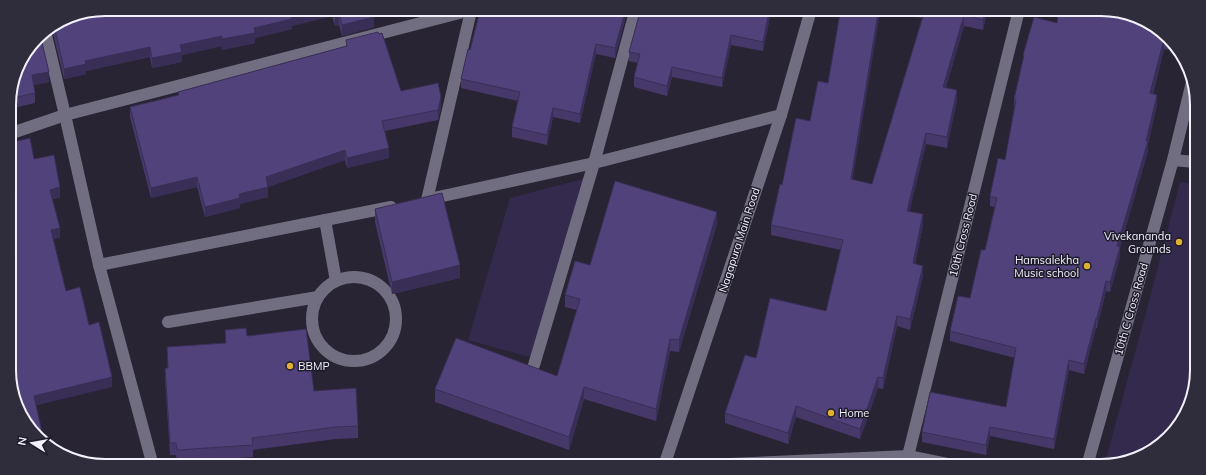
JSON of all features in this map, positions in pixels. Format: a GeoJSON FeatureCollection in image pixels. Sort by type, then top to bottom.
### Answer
{"type":"FeatureCollection","features":[{"type":"Feature","properties":{"kind":"street"},"geometry":{"type":"LineString","coordinates":[[16,132],[65,115],[448,16]]}},
{"type":"Feature","properties":{"kind":"street"},"geometry":{"type":"LineString","coordinates":[[427,200],[470,16]]}},
{"type":"Feature","properties":{"kind":"street"},"geometry":{"type":"LineString","coordinates":[[534,365],[594,163],[634,16]]}},
{"type":"Feature","properties":{"kind":"street","name":"Nagapura Main Road"},"geometry":{"type":"LineString","coordinates":[[666,459],[781,115],[809,16]]}},
{"type":"Feature","properties":{"kind":"street","name":"10th Cross Road"},"geometry":{"type":"LineString","coordinates":[[908,456],[1018,16]]}},
{"type":"Feature","properties":{"kind":"street"},"geometry":{"type":"LineString","coordinates":[[47,38],[99,265],[151,459]]}},
{"type":"Feature","properties":{"kind":"street","name":"10th C Cross Road"},"geometry":{"type":"LineString","coordinates":[[1089,459],[1173,160],[1189,94]]}},
{"type":"Feature","properties":{"kind":"street"},"geometry":{"type":"LineString","coordinates":[[99,265],[427,200],[594,163],[781,115]]}},
{"type":"Feature","properties":{"kind":"street"},"geometry":{"type":"LineString","coordinates":[[1173,160],[1190,162]]}},
{"type":"Feature","properties":{"kind":"street"},"geometry":{"type":"LineString","coordinates":[[325,220],[336,281]]}},
{"type":"Feature","properties":{"kind":"street"},"geometry":{"type":"LineString","coordinates":[[348,277],[360,277],[372,280],[384,288],[392,299],[396,312],[396,326],[392,339],[383,350],[372,358],[359,361],[345,361],[332,355],[322,346],[315,334],[312,321],[313,308],[318,297],[326,288],[336,281],[348,277]]}},
{"type":"Feature","properties":{"kind":"street"},"geometry":{"type":"LineString","coordinates":[[168,322],[318,297]]}},
{"type":"Feature","properties":{"kind":"street"},"geometry":{"type":"LineString","coordinates":[[840,459],[908,456],[923,459]]}},
{"type":"Feature","properties":{"kind":"shaded area"},"geometry":{"type":"Polygon","coordinates":[[[594,176],[540,360],[468,340],[510,198],[594,176]]]}},
{"type":"Feature","properties":{"kind":"shaded area"},"geometry":{"type":"Polygon","coordinates":[[[1180,182],[1190,183],[1190,370],[1185,399],[1175,420],[1155,441],[1130,454],[1106,459],[1180,182]]]}},
{"type":"Feature","properties":{"kind":"building"},"geometry":{"type":"Polygon","coordinates":[[[99,16],[291,16],[292,19],[254,28],[255,33],[222,39],[222,36],[180,45],[182,52],[152,58],[150,47],[85,61],[86,64],[64,69],[55,31],[82,19],[99,16]]]}},
{"type":"Feature","properties":{"kind":"building"},"geometry":{"type":"Polygon","coordinates":[[[340,16],[374,17],[342,25],[340,16]]]}},
{"type":"Feature","properties":{"kind":"building"},"geometry":{"type":"Polygon","coordinates":[[[479,16],[624,16],[615,48],[596,44],[580,114],[553,108],[547,135],[512,127],[520,92],[461,79],[468,49],[470,50],[479,16]]]}},
{"type":"Feature","properties":{"kind":"building"},"geometry":{"type":"Polygon","coordinates":[[[639,16],[768,16],[763,42],[731,35],[722,78],[672,67],[667,86],[634,77],[640,54],[629,52],[639,16]]]}},
{"type":"Feature","properties":{"kind":"building"},"geometry":{"type":"Polygon","coordinates":[[[839,16],[878,16],[851,179],[872,184],[923,16],[964,16],[943,87],[957,90],[947,137],[926,133],[907,211],[923,214],[913,263],[923,266],[910,319],[897,316],[883,378],[878,377],[860,429],[796,406],[788,433],[725,413],[745,355],[756,358],[770,298],[826,311],[843,240],[771,225],[780,184],[782,185],[796,118],[810,121],[818,81],[828,83],[839,16]]]}},
{"type":"Feature","properties":{"kind":"building"},"geometry":{"type":"Polygon","coordinates":[[[968,16],[984,16],[983,20],[968,16]]]}},
{"type":"Feature","properties":{"kind":"building"},"geometry":{"type":"Polygon","coordinates":[[[1058,16],[1107,16],[1119,18],[1141,25],[1163,41],[1150,93],[1157,95],[1146,141],[1148,141],[1117,246],[1120,247],[1110,282],[1106,281],[1084,364],[1069,360],[1054,439],[990,427],[986,445],[922,432],[930,392],[1006,407],[1016,348],[950,331],[958,296],[970,298],[981,250],[985,250],[997,198],[990,196],[998,158],[1005,160],[1016,100],[1014,99],[1023,55],[1034,17],[1057,23],[1058,16]]]}},
{"type":"Feature","properties":{"kind":"building"},"geometry":{"type":"Polygon","coordinates":[[[378,32],[379,34],[382,33],[401,91],[438,83],[441,97],[438,110],[382,121],[389,148],[347,158],[345,150],[266,177],[268,187],[239,194],[240,198],[205,207],[197,177],[151,188],[130,107],[179,95],[178,92],[347,46],[346,40],[378,32]]]}},
{"type":"Feature","properties":{"kind":"building"},"geometry":{"type":"Polygon","coordinates":[[[42,42],[49,72],[32,75],[35,93],[16,97],[19,82],[25,65],[42,42]]]}},
{"type":"Feature","properties":{"kind":"building"},"geometry":{"type":"Polygon","coordinates":[[[30,138],[34,159],[54,155],[60,187],[50,190],[60,228],[51,230],[66,291],[80,287],[89,325],[99,322],[112,377],[34,396],[40,423],[33,423],[25,410],[21,399],[16,370],[16,141],[30,138]]]}},
{"type":"Feature","properties":{"kind":"building"},"geometry":{"type":"Polygon","coordinates":[[[615,181],[717,212],[679,340],[670,339],[656,409],[584,387],[569,437],[435,389],[456,338],[557,376],[580,299],[565,295],[575,261],[590,265],[615,181]]]}},
{"type":"Feature","properties":{"kind":"building"},"geometry":{"type":"Polygon","coordinates":[[[442,193],[460,265],[392,282],[375,209],[442,193]]]}},
{"type":"Feature","properties":{"kind":"building"},"geometry":{"type":"Polygon","coordinates":[[[246,328],[247,336],[306,329],[314,391],[356,388],[358,426],[336,427],[252,438],[253,445],[177,450],[176,443],[170,443],[165,368],[168,368],[167,347],[226,343],[225,330],[246,328]]]}},
{"type":"Feature","properties":{"kind":"place","name":"Vivekananda Grounds"},"geometry":{"type":"Point","coordinates":[1179,242]}},
{"type":"Feature","properties":{"kind":"place","name":"Hamsalekha Music school"},"geometry":{"type":"Point","coordinates":[1087,266]}},
{"type":"Feature","properties":{"kind":"place","name":"BBMP"},"geometry":{"type":"Point","coordinates":[290,366]}},
{"type":"Feature","properties":{"kind":"place","name":"Home"},"geometry":{"type":"Point","coordinates":[831,413]}}]}
